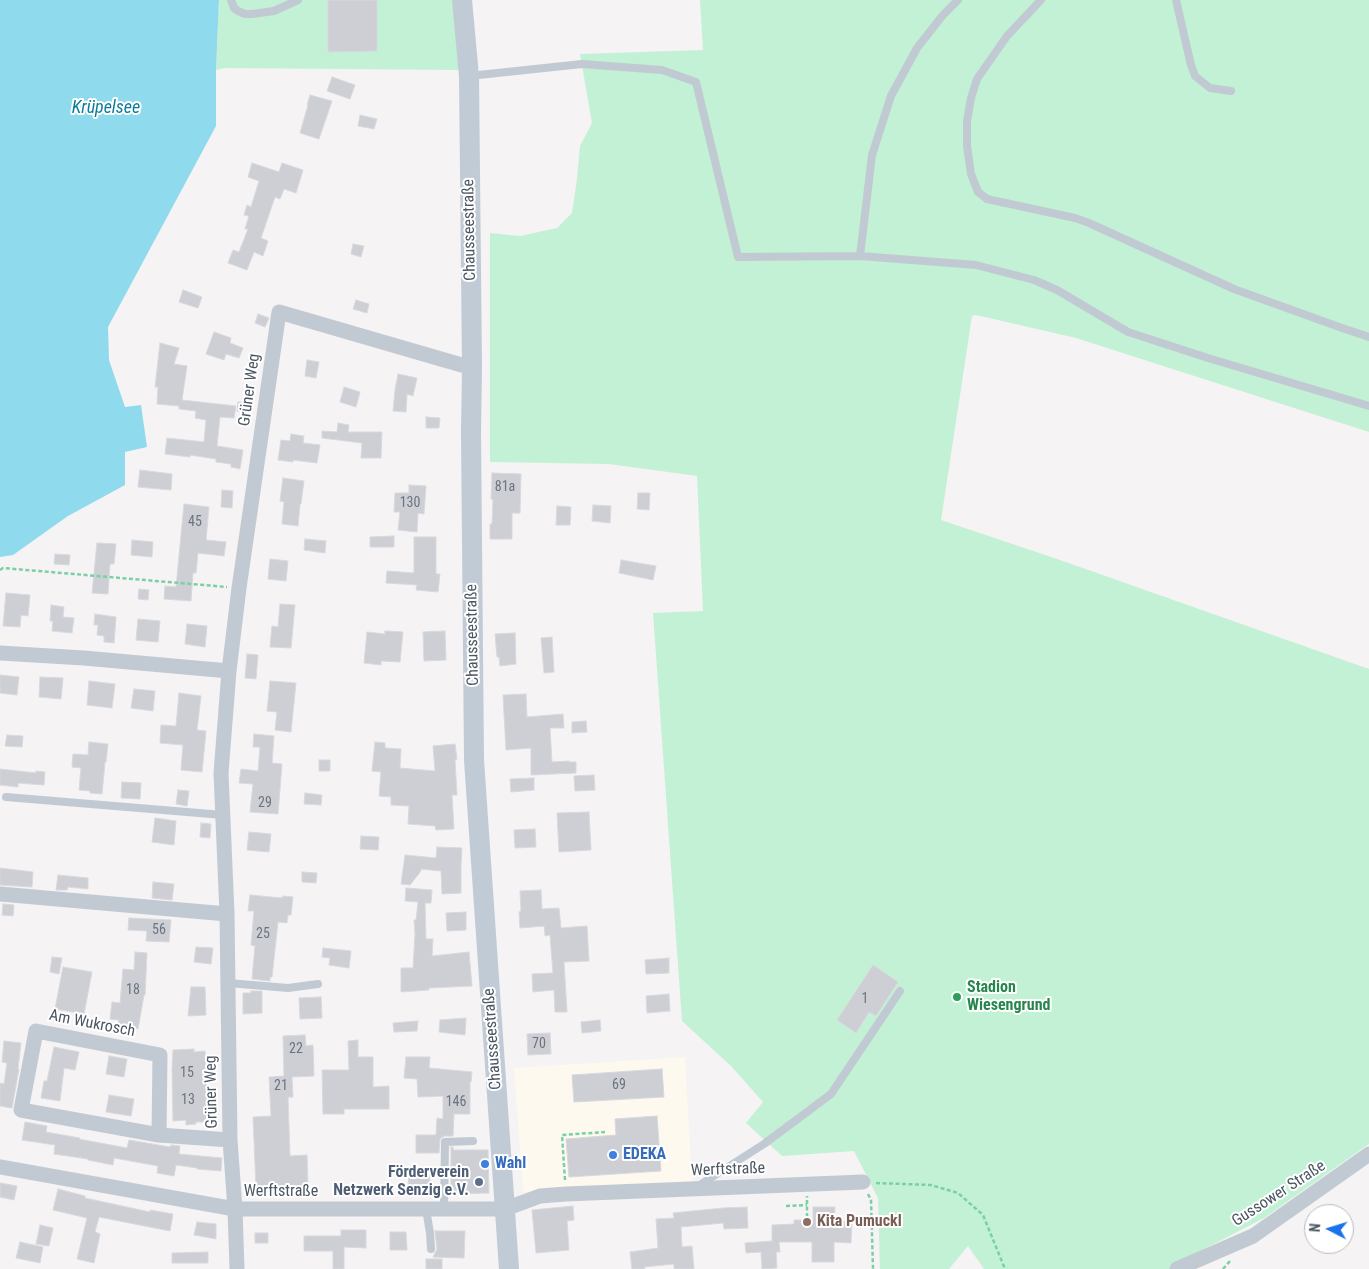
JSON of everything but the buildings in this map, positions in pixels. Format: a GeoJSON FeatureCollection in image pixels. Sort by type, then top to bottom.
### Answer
{"type":"FeatureCollection","features":[{"type":"Feature","properties":{"kind":"main road","name":"Chausseestraße"},"geometry":{"type":"LineString","coordinates":[[462,0],[469,76],[472,368],[470,432],[474,760],[509,1269]]}},
{"type":"Feature","properties":{"kind":"street","name":"Grüner Weg"},"geometry":{"type":"LineString","coordinates":[[237,1269],[230,1140],[227,914],[221,774],[229,671],[239,588],[279,312],[472,368]]}},
{"type":"Feature","properties":{"kind":"street"},"geometry":{"type":"LineString","coordinates":[[0,653],[84,658],[229,671]]}},
{"type":"Feature","properties":{"kind":"street"},"geometry":{"type":"LineString","coordinates":[[0,894],[227,914]]}},
{"type":"Feature","properties":{"kind":"street","name":"Am Wukrosch"},"geometry":{"type":"LineString","coordinates":[[159,1135],[160,1055],[36,1031],[21,1110],[159,1135],[230,1140]]}},
{"type":"Feature","properties":{"kind":"street","name":"Gussower Straße"},"geometry":{"type":"LineString","coordinates":[[1177,1269],[1253,1236],[1369,1154]]}},
{"type":"Feature","properties":{"kind":"street","name":"Werftstraße"},"geometry":{"type":"LineString","coordinates":[[0,1167],[235,1210],[505,1209],[540,1196],[566,1194],[863,1182]]}},
{"type":"Feature","properties":{"kind":"lane"},"geometry":{"type":"LineString","coordinates":[[231,0],[234,8],[238,11],[244,14],[252,14],[274,11],[298,0]]}},
{"type":"Feature","properties":{"kind":"lane"},"geometry":{"type":"LineString","coordinates":[[860,256],[872,155],[891,96],[917,48],[943,15],[958,0]]}},
{"type":"Feature","properties":{"kind":"lane"},"geometry":{"type":"LineString","coordinates":[[1041,0],[1008,36],[977,79],[967,121],[967,146],[971,174],[978,192],[987,199],[1075,218],[1089,223],[1234,289],[1369,336]]}},
{"type":"Feature","properties":{"kind":"lane"},"geometry":{"type":"LineString","coordinates":[[1176,0],[1195,76],[1210,88],[1231,91]]}},
{"type":"Feature","properties":{"kind":"lane"},"geometry":{"type":"LineString","coordinates":[[469,76],[582,64],[662,70],[696,82],[738,257],[860,256],[976,265],[1034,280],[1057,290],[1128,332],[1369,406]]}},
{"type":"Feature","properties":{"kind":"lane"},"geometry":{"type":"LineString","coordinates":[[6,797],[223,816]]}},
{"type":"Feature","properties":{"kind":"lane"},"geometry":{"type":"LineString","coordinates":[[228,983],[288,988],[318,984]]}},
{"type":"Feature","properties":{"kind":"lane"},"geometry":{"type":"LineString","coordinates":[[693,1189],[764,1144],[831,1094],[900,991]]}},
{"type":"Feature","properties":{"kind":"lane"},"geometry":{"type":"LineString","coordinates":[[444,1209],[445,1142],[473,1141]]}},
{"type":"Feature","properties":{"kind":"lane"},"geometry":{"type":"LineString","coordinates":[[426,1209],[431,1249]]}},
{"type":"Feature","properties":{"kind":"path"},"geometry":{"type":"LineString","coordinates":[[0,570],[4,568],[239,588]]}},
{"type":"Feature","properties":{"kind":"path"},"geometry":{"type":"LineString","coordinates":[[566,1194],[562,1135],[605,1132]]}},
{"type":"Feature","properties":{"kind":"path"},"geometry":{"type":"LineString","coordinates":[[874,1269],[871,1200],[863,1182],[932,1185],[958,1193],[983,1215],[1005,1269]]}},
{"type":"Feature","properties":{"kind":"path"},"geometry":{"type":"LineString","coordinates":[[807,1184],[807,1217]]}},
{"type":"Feature","properties":{"kind":"path"},"geometry":{"type":"LineString","coordinates":[[786,1206],[807,1205]]}},
{"type":"Feature","properties":{"kind":"shaded area"},"geometry":{"type":"Polygon","coordinates":[[[685,1057],[692,1183],[523,1192],[514,1068],[685,1057]]]}},
{"type":"Feature","properties":{"kind":"green space"},"geometry":{"type":"Polygon","coordinates":[[[219,0],[454,0],[460,70],[225,68],[216,70],[219,0]]]}},
{"type":"Feature","properties":{"kind":"green space"},"geometry":{"type":"Polygon","coordinates":[[[700,0],[1369,0],[1369,432],[1076,338],[976,315],[972,316],[941,520],[1369,669],[1369,1144],[1264,1218],[1181,1261],[1183,1269],[984,1269],[968,1246],[949,1269],[880,1269],[878,1198],[854,1151],[782,1156],[746,1123],[763,1102],[731,1066],[682,1021],[653,613],[703,611],[697,476],[609,464],[490,462],[490,233],[520,236],[557,228],[572,213],[580,146],[592,123],[580,54],[703,50],[700,0]]]}},
{"type":"Feature","properties":{"kind":"water","name":"Krüpelsee"},"geometry":{"type":"Polygon","coordinates":[[[0,0],[219,0],[216,126],[108,327],[109,360],[125,407],[141,405],[147,447],[125,452],[125,485],[68,516],[13,555],[0,557],[0,0]]]}},
{"type":"Feature","properties":{"kind":"place","name":"Stadion Wiesengrund"},"geometry":{"type":"Point","coordinates":[957,997]}},
{"type":"Feature","properties":{"kind":"place","name":"EDEKA"},"geometry":{"type":"Point","coordinates":[613,1155]}},
{"type":"Feature","properties":{"kind":"place","name":"Wahl"},"geometry":{"type":"Point","coordinates":[485,1164]}},
{"type":"Feature","properties":{"kind":"place","name":"Förderverein Netzwerk Senzig e.V."},"geometry":{"type":"Point","coordinates":[479,1182]}},
{"type":"Feature","properties":{"kind":"place","name":"Kita Pumuckl"},"geometry":{"type":"Point","coordinates":[807,1222]}}]}
